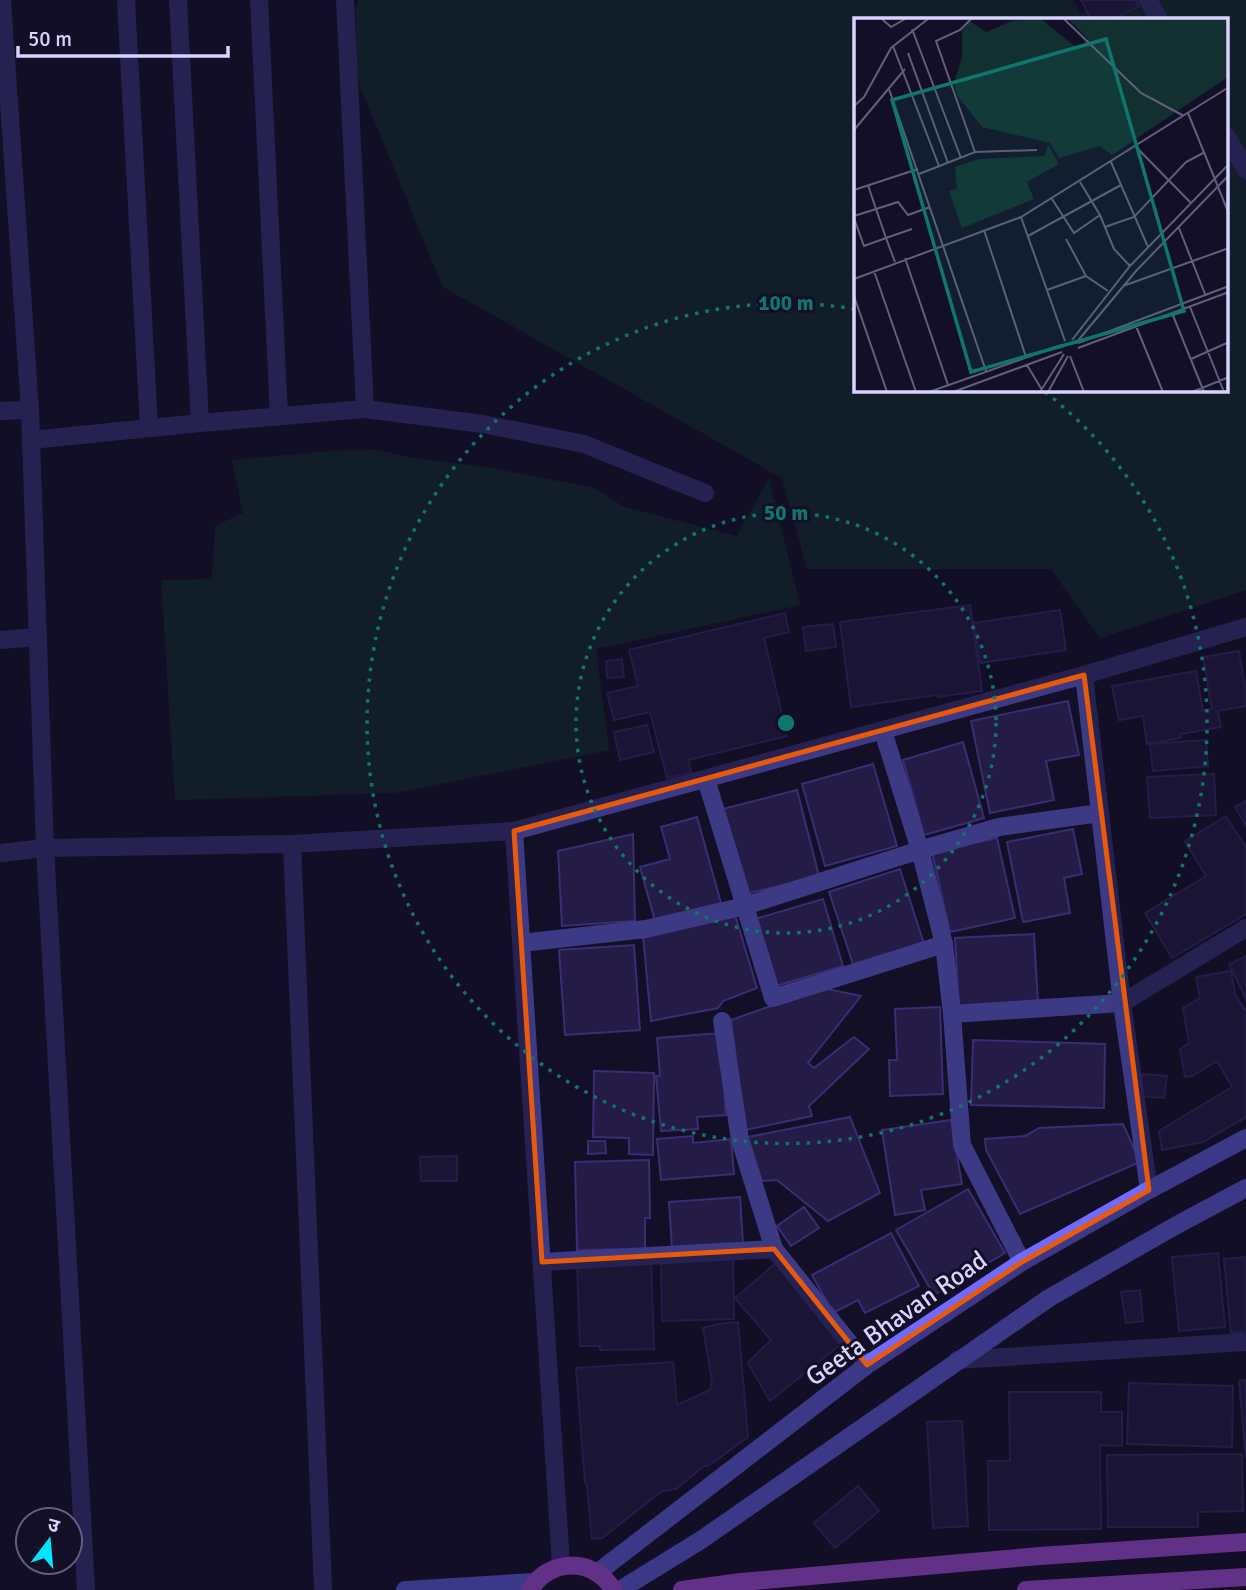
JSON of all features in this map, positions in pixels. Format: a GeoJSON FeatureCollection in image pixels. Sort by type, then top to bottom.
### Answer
{"type":"FeatureCollection","features":[{"type":"Feature","properties":{"kind":"main road","name":"Geeta Bhavan Road"},"geometry":{"type":"LineString","coordinates":[[597,1573],[867,1365],[1023,1262],[1246,1138]]}},
{"type":"Feature","properties":{"kind":"main road"},"geometry":{"type":"LineString","coordinates":[[620,1590],[701,1540],[1049,1298],[1246,1188]]}},
{"type":"Feature","properties":{"kind":"main road"},"geometry":{"type":"LineString","coordinates":[[682,1590],[741,1582],[1040,1556],[1246,1542]]}},
{"type":"Feature","properties":{"kind":"main road"},"geometry":{"type":"LineString","coordinates":[[405,1590],[532,1586],[547,1572],[561,1565],[577,1565],[603,1577],[613,1590]]}},
{"type":"Feature","properties":{"kind":"main road"},"geometry":{"type":"LineString","coordinates":[[1026,1590],[1177,1586],[1246,1577]]}},
{"type":"Feature","properties":{"kind":"street"},"geometry":{"type":"LineString","coordinates":[[2,0],[30,410],[45,848],[86,1590]]}},
{"type":"Feature","properties":{"kind":"street"},"geometry":{"type":"LineString","coordinates":[[127,0],[149,428]]}},
{"type":"Feature","properties":{"kind":"street"},"geometry":{"type":"LineString","coordinates":[[178,0],[200,423]]}},
{"type":"Feature","properties":{"kind":"street"},"geometry":{"type":"LineString","coordinates":[[259,0],[279,416]]}},
{"type":"Feature","properties":{"kind":"street"},"geometry":{"type":"LineString","coordinates":[[345,0],[365,409]]}},
{"type":"Feature","properties":{"kind":"street"},"geometry":{"type":"LineString","coordinates":[[1148,0],[1158,18]]}},
{"type":"Feature","properties":{"kind":"street"},"geometry":{"type":"LineString","coordinates":[[1228,140],[1246,170]]}},
{"type":"Feature","properties":{"kind":"street"},"geometry":{"type":"LineString","coordinates":[[31,440],[365,409],[483,424],[584,444],[705,493]]}},
{"type":"Feature","properties":{"kind":"street"},"geometry":{"type":"LineString","coordinates":[[0,411],[30,410]]}},
{"type":"Feature","properties":{"kind":"street"},"geometry":{"type":"LineString","coordinates":[[0,853],[45,848],[292,844],[514,831],[1245,631]]}},
{"type":"Feature","properties":{"kind":"street"},"geometry":{"type":"LineString","coordinates":[[0,639],[38,637]]}},
{"type":"Feature","properties":{"kind":"street"},"geometry":{"type":"LineString","coordinates":[[1084,675],[1122,1003],[1149,1190]]}},
{"type":"Feature","properties":{"kind":"street"},"geometry":{"type":"LineString","coordinates":[[883,731],[920,850],[944,944],[962,1145],[1023,1262]]}},
{"type":"Feature","properties":{"kind":"street"},"geometry":{"type":"LineString","coordinates":[[706,779],[773,998],[944,944]]}},
{"type":"Feature","properties":{"kind":"street"},"geometry":{"type":"LineString","coordinates":[[521,943],[646,929],[745,906],[999,827],[1100,813]]}},
{"type":"Feature","properties":{"kind":"street"},"geometry":{"type":"LineString","coordinates":[[514,831],[561,1565]]}},
{"type":"Feature","properties":{"kind":"street"},"geometry":{"type":"LineString","coordinates":[[292,844],[323,1590]]}},
{"type":"Feature","properties":{"kind":"street"},"geometry":{"type":"LineString","coordinates":[[952,1014],[1122,1003],[1246,928]]}},
{"type":"Feature","properties":{"kind":"street"},"geometry":{"type":"LineString","coordinates":[[722,1021],[740,1140],[774,1249],[867,1365]]}},
{"type":"Feature","properties":{"kind":"street"},"geometry":{"type":"LineString","coordinates":[[542,1262],[774,1249]]}},
{"type":"Feature","properties":{"kind":"street"},"geometry":{"type":"LineString","coordinates":[[957,1360],[1246,1342]]}},
{"type":"Feature","properties":{"kind":"highlighted area"},"geometry":{"type":"Polygon","coordinates":[[[1084,675],[1149,1190],[1022,1262],[867,1365],[774,1249],[542,1262],[514,831],[1084,675]]]}},
{"type":"Feature","properties":{"kind":"green space"},"geometry":{"type":"Polygon","coordinates":[[[359,0],[1073,0],[1081,14],[1105,0],[1246,0],[1246,590],[1100,638],[1051,569],[807,569],[782,478],[443,287],[355,74],[356,5],[359,0]]]}},
{"type":"Feature","properties":{"kind":"green space"},"geometry":{"type":"Polygon","coordinates":[[[376,450],[593,487],[624,507],[737,536],[769,478],[800,605],[596,649],[609,750],[394,793],[175,800],[161,580],[212,579],[215,526],[243,513],[232,460],[330,451],[376,450]]]}},
{"type":"Feature","properties":{"kind":"building"},"geometry":{"type":"Polygon","coordinates":[[[1081,0],[1136,0],[1139,6],[1115,18],[1090,18],[1081,0]]]}},
{"type":"Feature","properties":{"kind":"building"},"geometry":{"type":"Polygon","coordinates":[[[970,605],[982,691],[851,707],[840,622],[970,605]]]}},
{"type":"Feature","properties":{"kind":"building"},"geometry":{"type":"Polygon","coordinates":[[[1060,610],[1066,650],[980,663],[974,623],[1060,610]]]}},
{"type":"Feature","properties":{"kind":"building"},"geometry":{"type":"Polygon","coordinates":[[[785,613],[789,632],[764,638],[787,736],[688,760],[691,772],[667,778],[650,712],[614,720],[607,693],[638,686],[629,650],[785,613]]]}},
{"type":"Feature","properties":{"kind":"building"},"geometry":{"type":"Polygon","coordinates":[[[833,624],[836,647],[806,651],[803,627],[833,624]]]}},
{"type":"Feature","properties":{"kind":"building"},"geometry":{"type":"Polygon","coordinates":[[[1239,651],[1246,706],[1218,711],[1221,727],[1181,734],[1181,738],[1147,744],[1143,716],[1119,720],[1112,686],[1196,671],[1203,711],[1212,709],[1203,657],[1239,651]]]}},
{"type":"Feature","properties":{"kind":"building"},"geometry":{"type":"Polygon","coordinates":[[[622,659],[624,677],[607,678],[606,661],[622,659]]]}},
{"type":"Feature","properties":{"kind":"building"},"geometry":{"type":"Polygon","coordinates":[[[1068,701],[1079,755],[1046,761],[1054,800],[990,813],[971,721],[1068,701]]]}},
{"type":"Feature","properties":{"kind":"building"},"geometry":{"type":"Polygon","coordinates":[[[647,725],[654,752],[620,760],[614,732],[647,725]]]}},
{"type":"Feature","properties":{"kind":"building"},"geometry":{"type":"Polygon","coordinates":[[[1206,740],[1208,766],[1153,771],[1150,744],[1206,740]]]}},
{"type":"Feature","properties":{"kind":"building"},"geometry":{"type":"Polygon","coordinates":[[[963,742],[984,818],[924,835],[903,760],[963,742]]]}},
{"type":"Feature","properties":{"kind":"building"},"geometry":{"type":"Polygon","coordinates":[[[873,764],[897,846],[825,866],[802,784],[873,764]]]}},
{"type":"Feature","properties":{"kind":"building"},"geometry":{"type":"Polygon","coordinates":[[[1214,774],[1216,815],[1150,818],[1147,777],[1214,774]]]}},
{"type":"Feature","properties":{"kind":"building"},"geometry":{"type":"Polygon","coordinates":[[[797,790],[819,876],[746,894],[723,809],[797,790]]]}},
{"type":"Feature","properties":{"kind":"building"},"geometry":{"type":"Polygon","coordinates":[[[1246,801],[1246,827],[1235,807],[1246,801]]]}},
{"type":"Feature","properties":{"kind":"building"},"geometry":{"type":"Polygon","coordinates":[[[1226,816],[1246,848],[1246,914],[1172,958],[1145,913],[1206,876],[1185,841],[1226,816]]]}},
{"type":"Feature","properties":{"kind":"building"},"geometry":{"type":"Polygon","coordinates":[[[697,817],[721,903],[655,921],[640,867],[670,859],[661,827],[697,817]]]}},
{"type":"Feature","properties":{"kind":"building"},"geometry":{"type":"Polygon","coordinates":[[[1073,829],[1082,874],[1064,878],[1070,913],[1023,922],[1007,842],[1073,829]]]}},
{"type":"Feature","properties":{"kind":"building"},"geometry":{"type":"Polygon","coordinates":[[[633,834],[635,921],[562,926],[558,851],[633,834]]]}},
{"type":"Feature","properties":{"kind":"building"},"geometry":{"type":"Polygon","coordinates":[[[997,838],[1015,918],[950,932],[932,852],[997,838]]]}},
{"type":"Feature","properties":{"kind":"building"},"geometry":{"type":"Polygon","coordinates":[[[900,869],[924,944],[854,967],[829,892],[900,869]]]}},
{"type":"Feature","properties":{"kind":"building"},"geometry":{"type":"Polygon","coordinates":[[[823,899],[843,966],[776,986],[755,919],[823,899]]]}},
{"type":"Feature","properties":{"kind":"building"},"geometry":{"type":"Polygon","coordinates":[[[735,915],[757,988],[723,1001],[718,1008],[651,1021],[643,936],[735,915]]]}},
{"type":"Feature","properties":{"kind":"building"},"geometry":{"type":"Polygon","coordinates":[[[1034,934],[1038,1004],[959,1008],[955,938],[1034,934]]]}},
{"type":"Feature","properties":{"kind":"building"},"geometry":{"type":"Polygon","coordinates":[[[634,945],[640,1030],[565,1035],[559,950],[634,945]]]}},
{"type":"Feature","properties":{"kind":"building"},"geometry":{"type":"Polygon","coordinates":[[[1246,956],[1246,999],[1229,964],[1246,956]]]}},
{"type":"Feature","properties":{"kind":"building"},"geometry":{"type":"Polygon","coordinates":[[[1231,971],[1235,994],[1246,1012],[1246,1117],[1203,1142],[1162,1150],[1159,1131],[1232,1087],[1217,1061],[1192,1076],[1185,1077],[1180,1049],[1189,1043],[1183,1008],[1200,998],[1196,977],[1231,971]]]}},
{"type":"Feature","properties":{"kind":"building"},"geometry":{"type":"Polygon","coordinates":[[[822,988],[861,996],[808,1063],[814,1068],[854,1037],[869,1049],[809,1106],[812,1116],[745,1130],[731,1020],[822,988]]]}},
{"type":"Feature","properties":{"kind":"building"},"geometry":{"type":"Polygon","coordinates":[[[940,1007],[943,1094],[890,1096],[889,1060],[897,1060],[895,1009],[940,1007]]]}},
{"type":"Feature","properties":{"kind":"building"},"geometry":{"type":"Polygon","coordinates":[[[720,1033],[726,1115],[697,1117],[698,1129],[661,1131],[656,1076],[660,1076],[657,1038],[720,1033]]]}},
{"type":"Feature","properties":{"kind":"building"},"geometry":{"type":"Polygon","coordinates":[[[973,1040],[1105,1044],[1104,1108],[971,1105],[973,1040]]]}},
{"type":"Feature","properties":{"kind":"building"},"geometry":{"type":"Polygon","coordinates":[[[594,1071],[654,1073],[653,1155],[629,1154],[629,1138],[593,1137],[594,1071]]]}},
{"type":"Feature","properties":{"kind":"building"},"geometry":{"type":"Polygon","coordinates":[[[1142,1074],[1167,1076],[1164,1098],[1140,1096],[1142,1074]]]}},
{"type":"Feature","properties":{"kind":"building"},"geometry":{"type":"Polygon","coordinates":[[[850,1117],[880,1193],[828,1221],[777,1180],[762,1181],[748,1137],[850,1117]]]}},
{"type":"Feature","properties":{"kind":"building"},"geometry":{"type":"Polygon","coordinates":[[[951,1120],[962,1184],[921,1190],[925,1210],[895,1215],[882,1130],[951,1120]]]}},
{"type":"Feature","properties":{"kind":"building"},"geometry":{"type":"Polygon","coordinates":[[[1123,1124],[1140,1162],[1020,1214],[986,1150],[985,1139],[1025,1136],[1039,1128],[1123,1124]]]}},
{"type":"Feature","properties":{"kind":"building"},"geometry":{"type":"Polygon","coordinates":[[[693,1136],[693,1143],[731,1139],[734,1174],[661,1180],[657,1139],[693,1136]]]}},
{"type":"Feature","properties":{"kind":"building"},"geometry":{"type":"Polygon","coordinates":[[[588,1141],[605,1141],[606,1153],[588,1154],[588,1141]]]}},
{"type":"Feature","properties":{"kind":"building"},"geometry":{"type":"Polygon","coordinates":[[[457,1156],[457,1181],[421,1181],[420,1157],[457,1156]]]}},
{"type":"Feature","properties":{"kind":"building"},"geometry":{"type":"Polygon","coordinates":[[[649,1160],[650,1218],[645,1218],[645,1249],[577,1250],[575,1162],[649,1160]]]}},
{"type":"Feature","properties":{"kind":"building"},"geometry":{"type":"Polygon","coordinates":[[[968,1189],[1005,1253],[934,1295],[896,1230],[968,1189]]]}},
{"type":"Feature","properties":{"kind":"building"},"geometry":{"type":"Polygon","coordinates":[[[740,1197],[743,1244],[672,1248],[669,1202],[740,1197]]]}},
{"type":"Feature","properties":{"kind":"building"},"geometry":{"type":"Polygon","coordinates":[[[804,1207],[819,1228],[791,1246],[777,1226],[804,1207]]]}},
{"type":"Feature","properties":{"kind":"building"},"geometry":{"type":"Polygon","coordinates":[[[891,1233],[919,1286],[865,1313],[858,1300],[833,1313],[812,1275],[891,1233]]]}},
{"type":"Feature","properties":{"kind":"building"},"geometry":{"type":"Polygon","coordinates":[[[1218,1253],[1225,1327],[1179,1331],[1172,1257],[1218,1253]]]}},
{"type":"Feature","properties":{"kind":"building"},"geometry":{"type":"Polygon","coordinates":[[[1246,1257],[1246,1332],[1231,1333],[1224,1259],[1246,1257]]]}},
{"type":"Feature","properties":{"kind":"building"},"geometry":{"type":"Polygon","coordinates":[[[733,1259],[734,1319],[662,1321],[661,1260],[733,1259]]]}},
{"type":"Feature","properties":{"kind":"building"},"geometry":{"type":"Polygon","coordinates":[[[651,1261],[654,1349],[600,1350],[600,1346],[580,1346],[577,1263],[651,1261]]]}},
{"type":"Feature","properties":{"kind":"building"},"geometry":{"type":"Polygon","coordinates":[[[776,1263],[842,1343],[770,1401],[748,1363],[771,1340],[735,1298],[776,1263]]]}},
{"type":"Feature","properties":{"kind":"building"},"geometry":{"type":"Polygon","coordinates":[[[1140,1290],[1143,1321],[1126,1323],[1121,1292],[1140,1290]]]}},
{"type":"Feature","properties":{"kind":"building"},"geometry":{"type":"Polygon","coordinates":[[[738,1322],[748,1437],[708,1466],[704,1466],[676,1489],[662,1491],[602,1538],[592,1539],[576,1368],[673,1362],[677,1405],[710,1390],[712,1380],[703,1328],[738,1322]]]}},
{"type":"Feature","properties":{"kind":"building"},"geometry":{"type":"Polygon","coordinates":[[[1246,1380],[1246,1459],[1239,1381],[1246,1380]]]}},
{"type":"Feature","properties":{"kind":"building"},"geometry":{"type":"Polygon","coordinates":[[[1129,1383],[1233,1386],[1232,1447],[1127,1444],[1129,1383]]]}},
{"type":"Feature","properties":{"kind":"building"},"geometry":{"type":"Polygon","coordinates":[[[1009,1392],[1101,1392],[1101,1412],[1122,1412],[1122,1446],[1100,1445],[1101,1529],[989,1530],[988,1461],[1010,1461],[1009,1392]]]}},
{"type":"Feature","properties":{"kind":"building"},"geometry":{"type":"Polygon","coordinates":[[[962,1421],[968,1526],[933,1528],[927,1422],[962,1421]]]}},
{"type":"Feature","properties":{"kind":"building"},"geometry":{"type":"Polygon","coordinates":[[[1242,1454],[1243,1511],[1198,1512],[1198,1527],[1108,1527],[1107,1455],[1242,1454]]]}},
{"type":"Feature","properties":{"kind":"building"},"geometry":{"type":"Polygon","coordinates":[[[858,1486],[879,1511],[835,1548],[814,1523],[858,1486]]]}}]}
